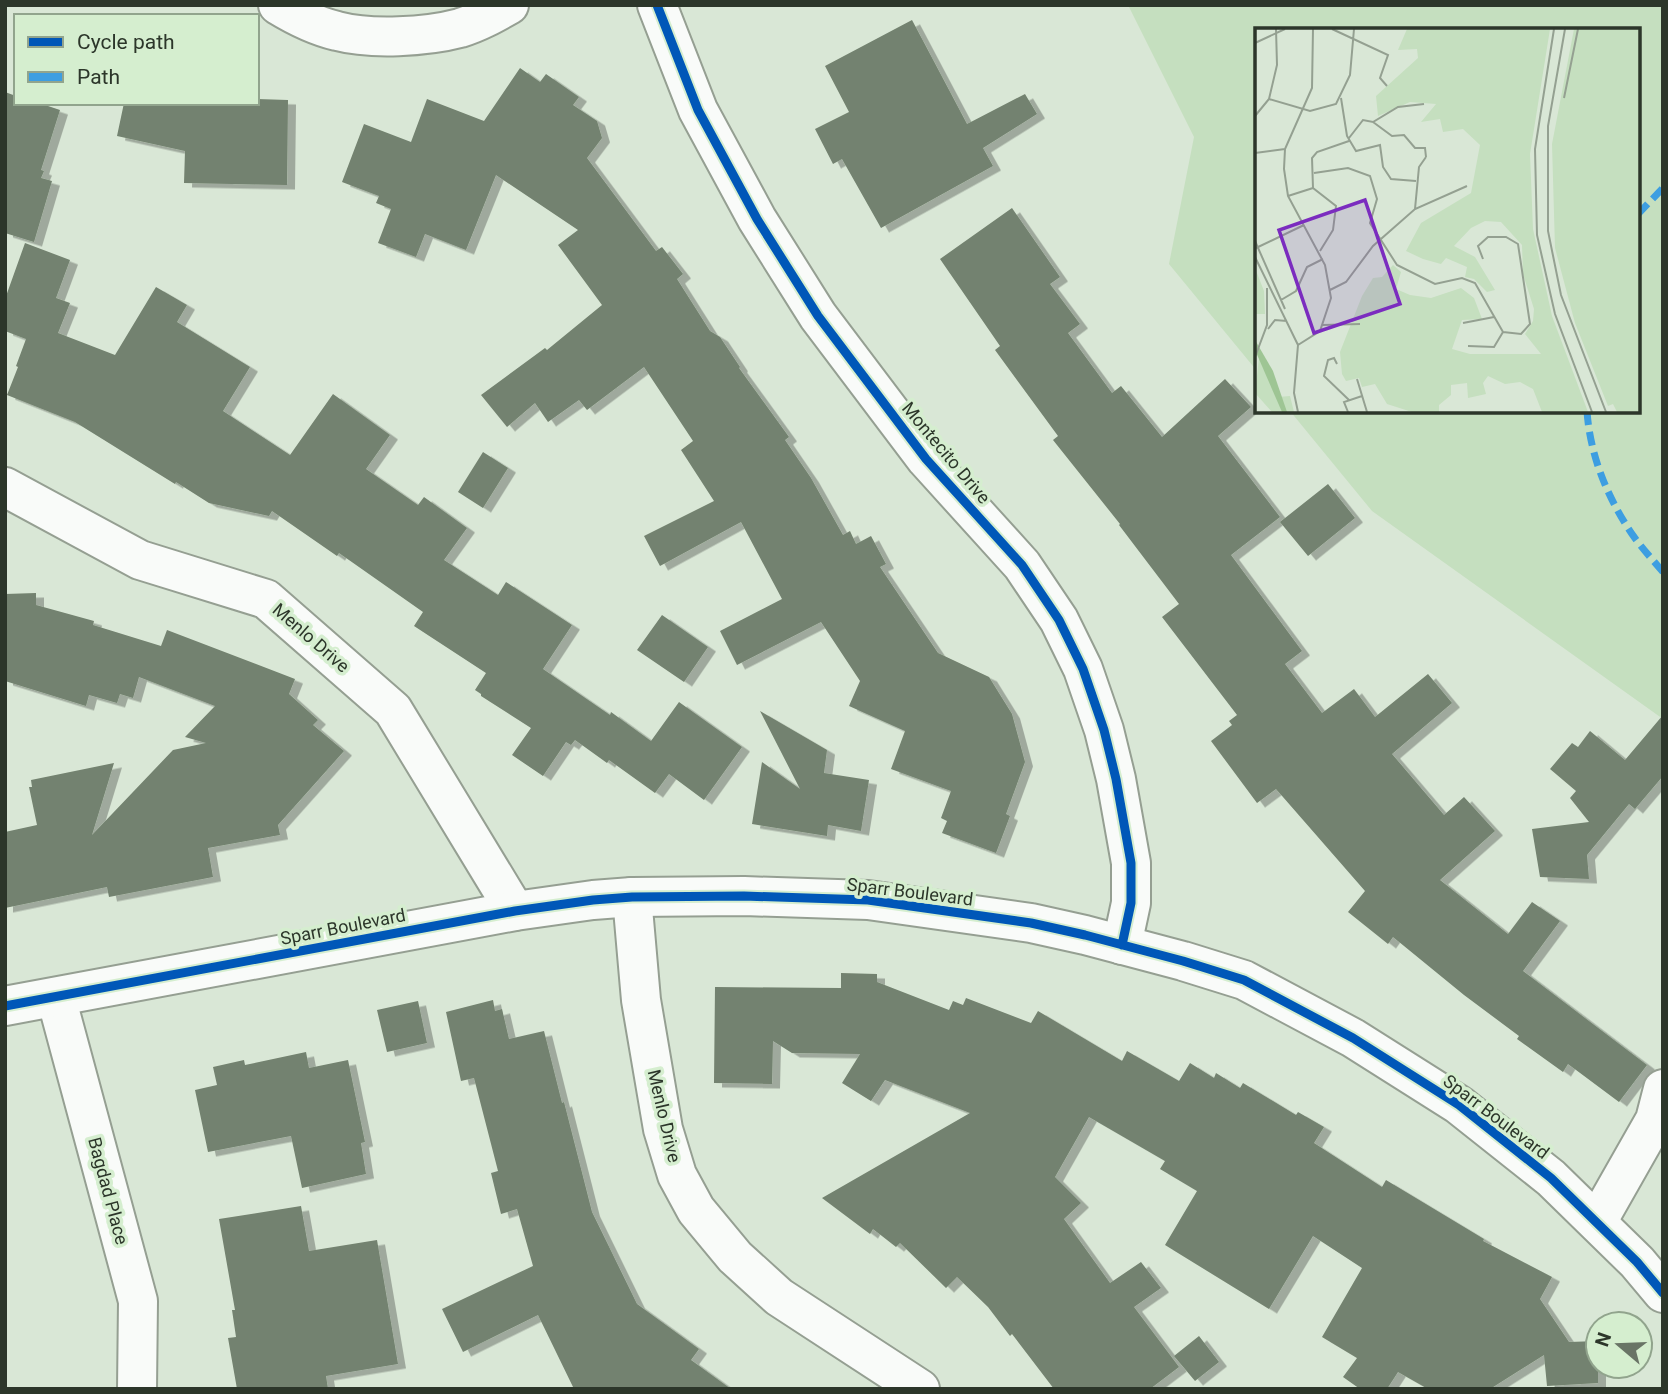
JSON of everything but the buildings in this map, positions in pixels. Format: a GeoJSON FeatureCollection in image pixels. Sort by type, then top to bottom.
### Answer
{"type":"FeatureCollection","features":[{"type":"Feature","properties":{"kind":"street"},"geometry":{"type":"LineString","coordinates":[[278,5],[339,32],[408,36],[462,27],[509,5]]}},
{"type":"Feature","properties":{"kind":"street","name":"Montecito Drive"},"geometry":{"type":"LineString","coordinates":[[657,5],[698,110],[757,219],[818,316],[926,459],[1022,565],[1059,620],[1083,669],[1104,730],[1116,779],[1131,863],[1131,903],[1122,945]]}},
{"type":"Feature","properties":{"kind":"street","name":"Menlo Drive"},"geometry":{"type":"LineString","coordinates":[[5,486],[140,561],[266,599],[393,710],[515,911]]}},
{"type":"Feature","properties":{"kind":"street","name":"Sparr Boulevard"},"geometry":{"type":"LineString","coordinates":[[5,1006],[515,911],[593,900],[744,896],[868,900],[1031,923],[1085,934],[1244,980],[1353,1038],[1459,1105],[1551,1178],[1637,1262],[1663,1293]]}},
{"type":"Feature","properties":{"kind":"street","name":"Menlo Drive"},"geometry":{"type":"LineString","coordinates":[[632,897],[641,1000],[663,1129],[677,1175],[696,1210],[735,1257],[779,1297],[920,1389]]}},
{"type":"Feature","properties":{"kind":"street","name":"Bagdad Place"},"geometry":{"type":"LineString","coordinates":[[56,997],[138,1301],[137,1389]]}},
{"type":"Feature","properties":{"kind":"street"},"geometry":{"type":"LineString","coordinates":[[1597,1222],[1655,1120],[1663,1089]]}},
{"type":"Feature","properties":{"kind":"green space"},"geometry":{"type":"Polygon","coordinates":[[[1128,5],[1663,5],[1663,719],[1372,511],[1292,413],[1640,413],[1640,28],[1255,28],[1255,369],[1169,264],[1194,137],[1128,5]]]}},
{"type":"Feature","properties":{"kind":"marked path"},"geometry":{"type":"LineString","coordinates":[[1640,212],[1663,188]]}},
{"type":"Feature","properties":{"kind":"marked path"},"geometry":{"type":"LineString","coordinates":[[1587,413],[1596,459],[1615,505],[1632,534],[1663,572]]}},
{"type":"Feature","properties":{"kind":"cycle path"},"geometry":{"type":"LineString","coordinates":[[657,5],[698,110],[757,219],[818,316],[926,459],[1022,565],[1059,620],[1083,669],[1104,730],[1116,779],[1131,863],[1131,903],[1122,945]]}},
{"type":"Feature","properties":{"kind":"cycle path"},"geometry":{"type":"LineString","coordinates":[[5,1006],[515,911],[593,900],[744,896],[868,900],[1031,923],[1183,961],[1244,980],[1353,1038],[1459,1105],[1551,1178],[1637,1262],[1663,1293]]}}]}
